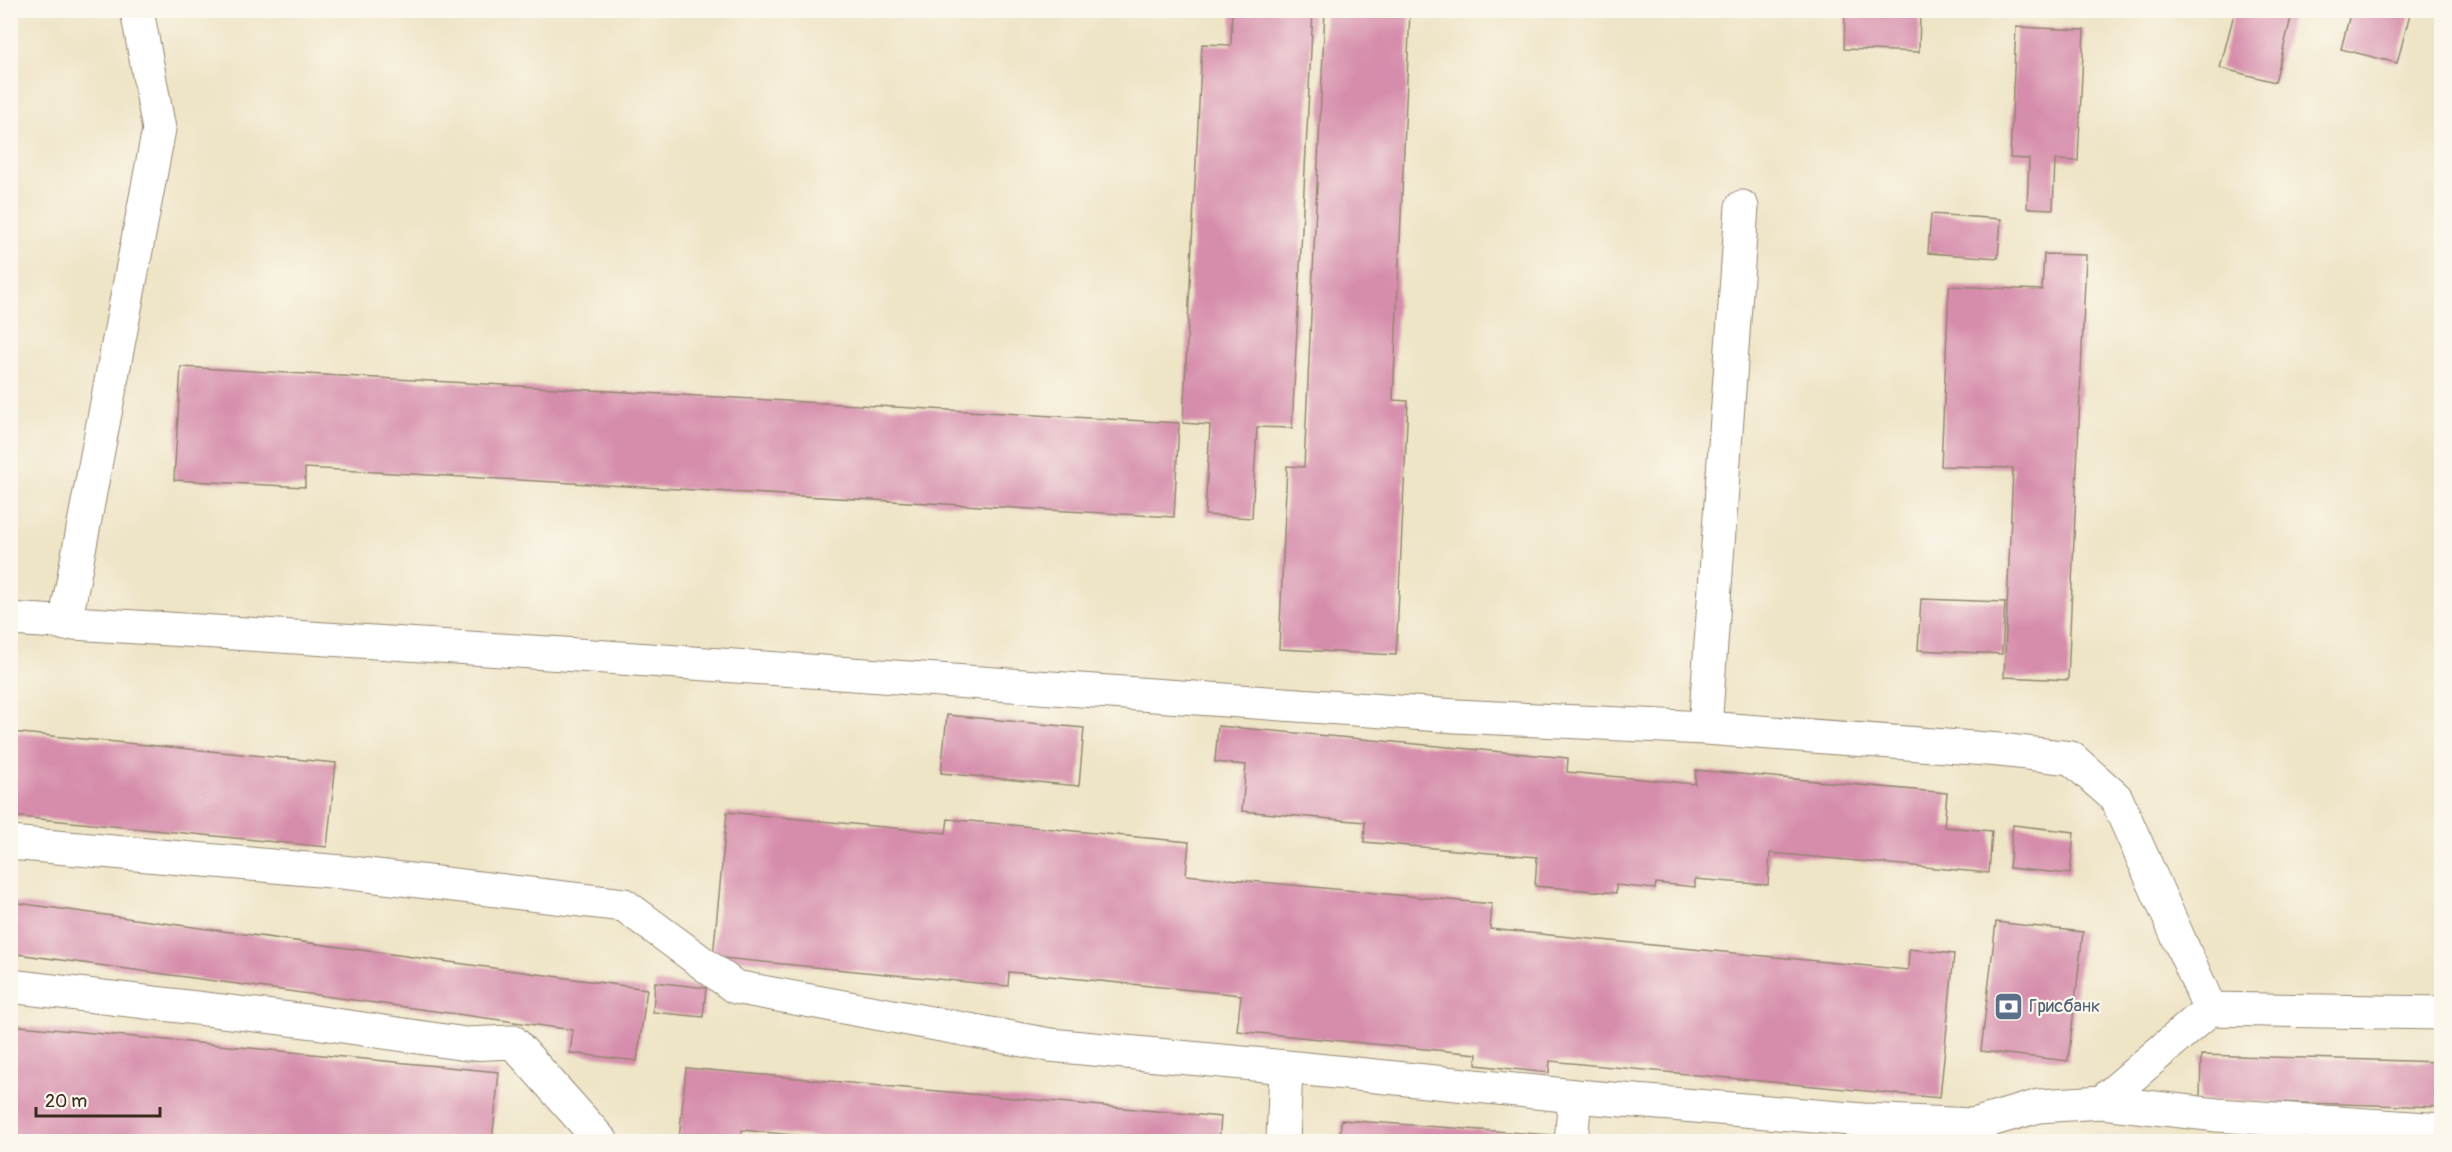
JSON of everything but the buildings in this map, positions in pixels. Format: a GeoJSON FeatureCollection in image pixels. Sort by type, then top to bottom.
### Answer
{"type":"FeatureCollection","features":[{"type":"Feature","properties":{"kind":"street"},"geometry":{"type":"LineString","coordinates":[[65,624],[159,129],[137,10]]}},
{"type":"Feature","properties":{"kind":"street"},"geometry":{"type":"LineString","coordinates":[[1705,728],[1742,207]]}},
{"type":"Feature","properties":{"kind":"street"},"geometry":{"type":"LineString","coordinates":[[10,619],[574,655],[1444,716],[1705,728],[2000,750],[2071,758],[2116,798],[2210,1009]]}},
{"type":"Feature","properties":{"kind":"street"},"geometry":{"type":"LineString","coordinates":[[10,843],[342,872],[624,905],[735,987],[1050,1045],[1575,1096],[1863,1120],[1973,1133],[2039,1106],[2102,1102],[2217,1115],[2442,1130]]}},
{"type":"Feature","properties":{"kind":"street"},"geometry":{"type":"LineString","coordinates":[[10,986],[304,1021],[466,1044],[513,1042],[602,1142]]}},
{"type":"Feature","properties":{"kind":"street"},"geometry":{"type":"LineString","coordinates":[[2102,1102],[2210,1009],[2442,1013]]}},
{"type":"Feature","properties":{"kind":"street"},"geometry":{"type":"LineString","coordinates":[[1283,1142],[1286,1067]]}},
{"type":"Feature","properties":{"kind":"street"},"geometry":{"type":"LineString","coordinates":[[1571,1142],[1575,1096]]}},
{"type":"Feature","properties":{"kind":"place","name":"Грисбанк"},"geometry":{"type":"Point","coordinates":[2008,1006]}}]}
